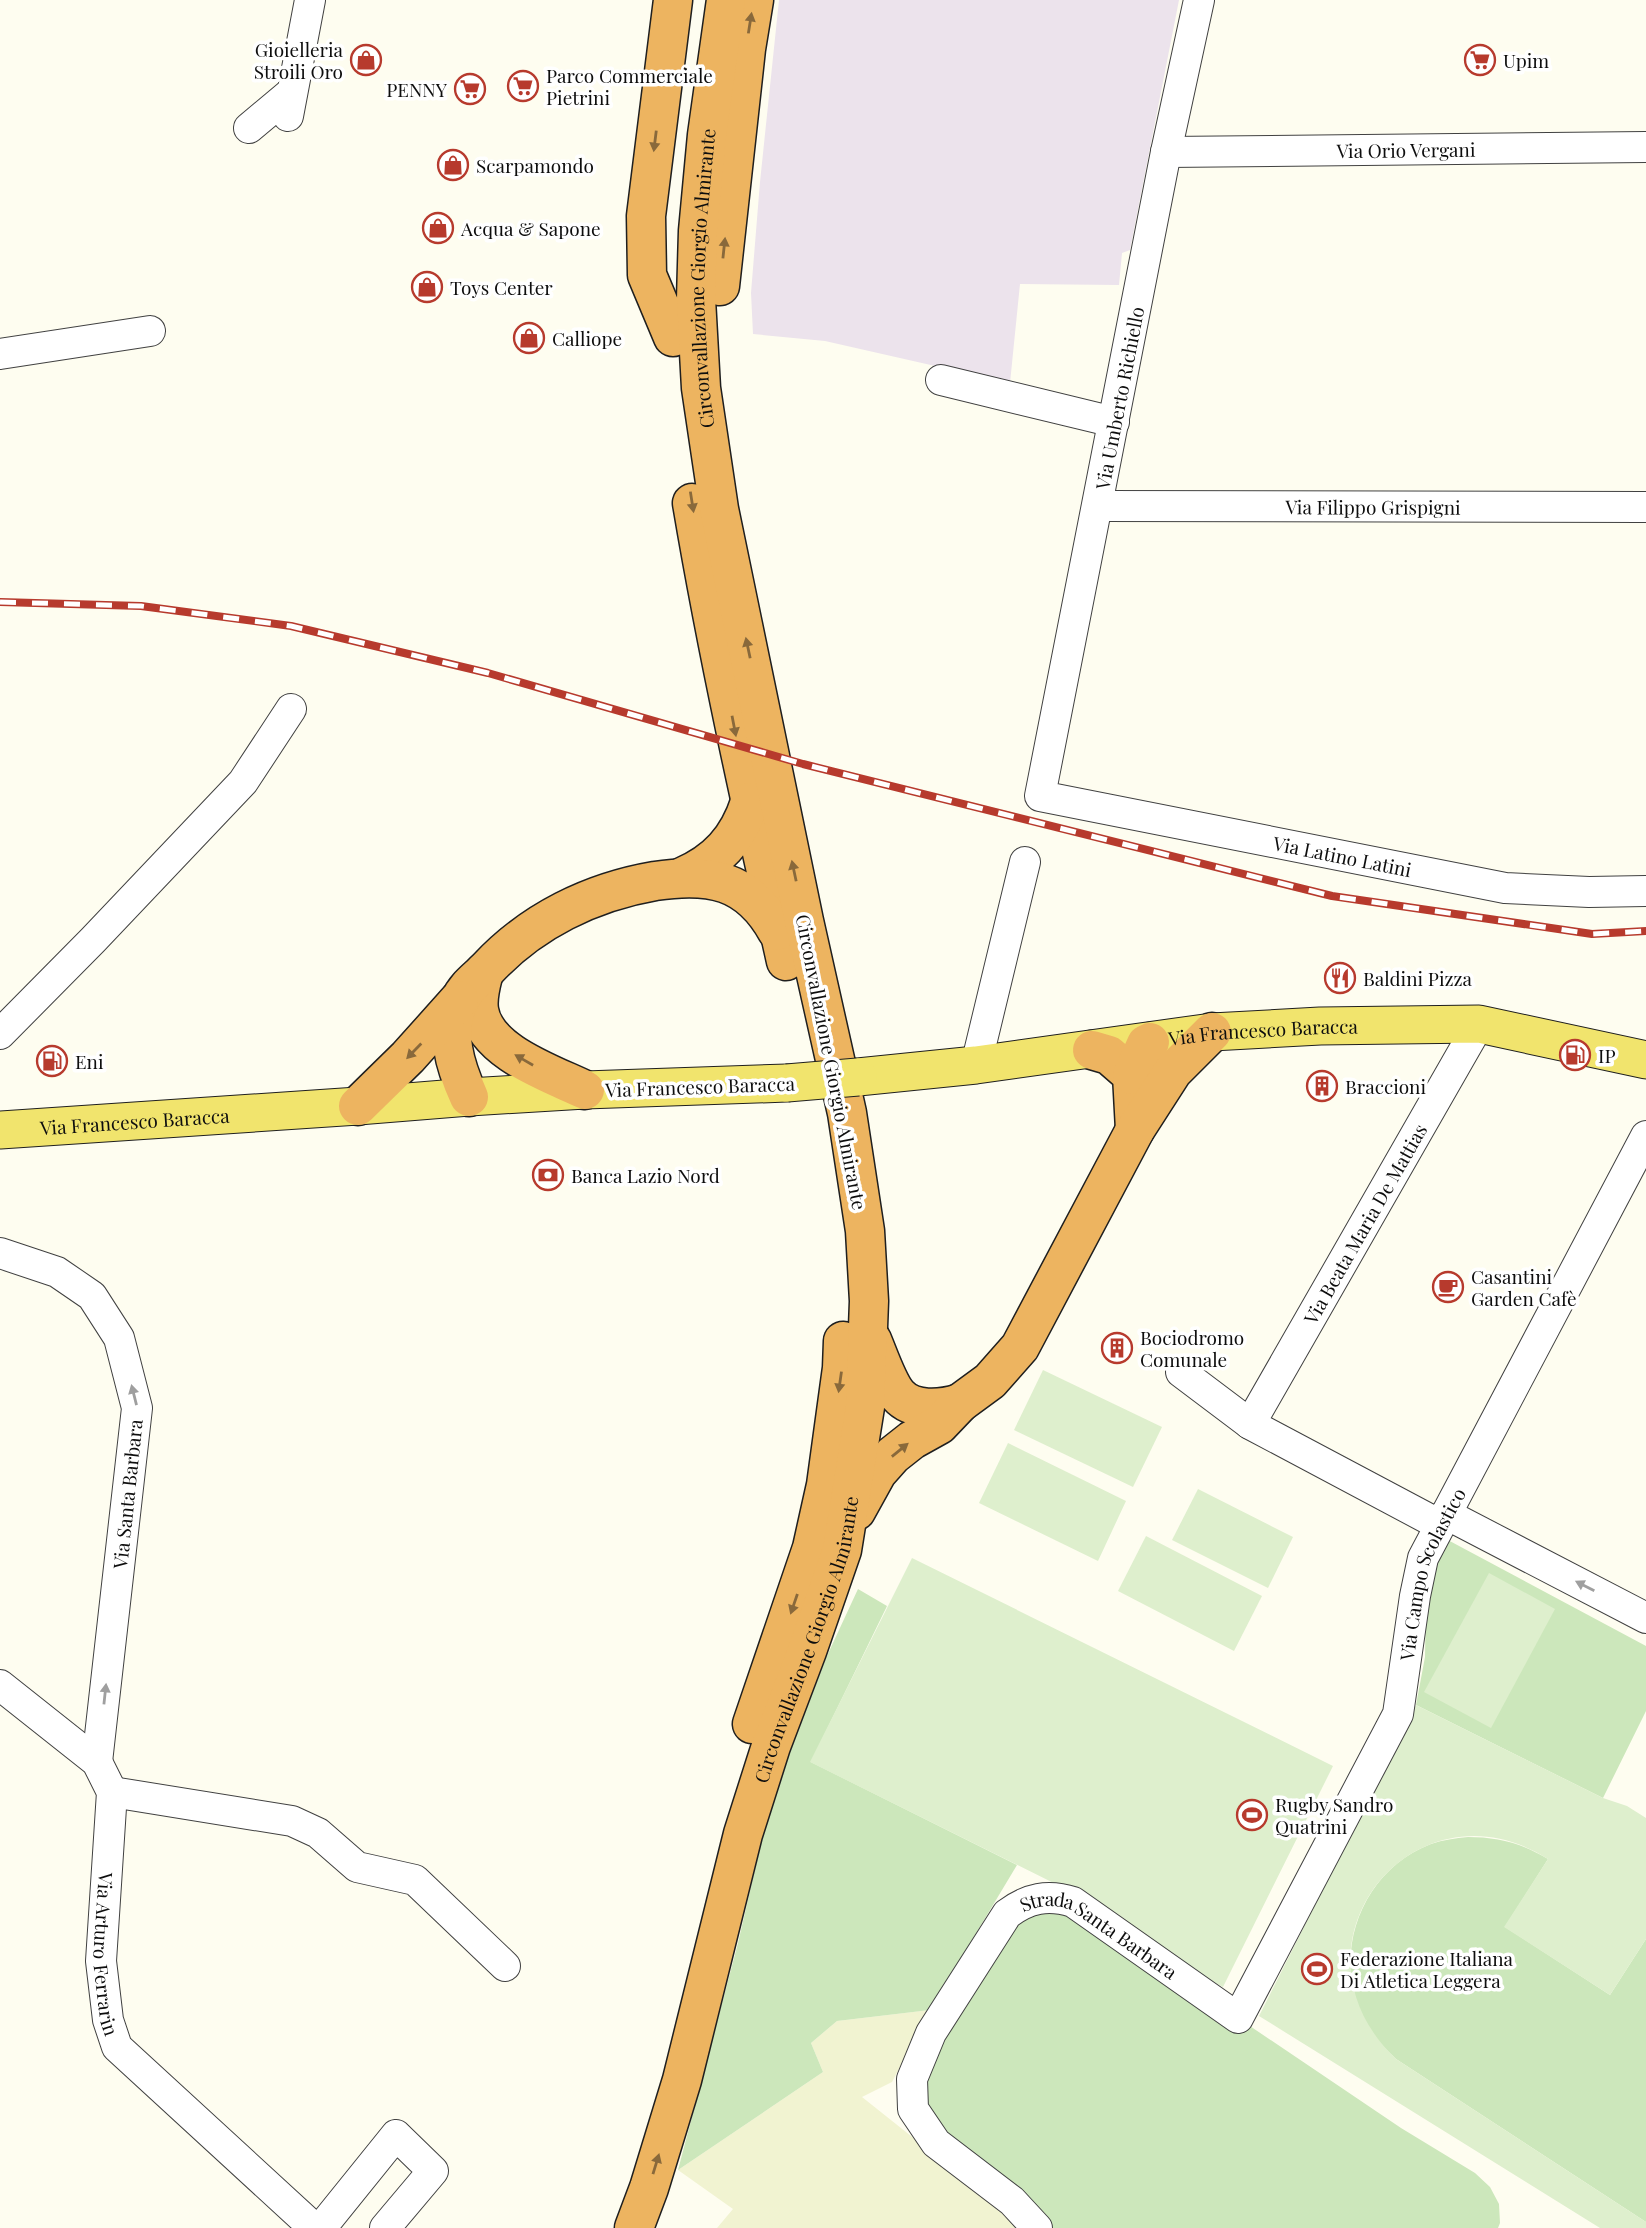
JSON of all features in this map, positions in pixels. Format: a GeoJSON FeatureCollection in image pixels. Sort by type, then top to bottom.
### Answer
{"type":"FeatureCollection","features":[{"type":"Feature","properties":{"kind":"highway"},"geometry":{"type":"LineString","coordinates":[[673,0],[646,216],[647,275],[673,337]]}},
{"type":"Feature","properties":{"kind":"highway","name":"Circonvallazione Giorgio Almirante"},"geometry":{"type":"LineString","coordinates":[[607,2228],[654,2082],[722,1824],[749,1734],[812,1548],[826,1485],[840,1381],[845,1286],[838,1201],[750,802],[716,633],[686,462],[676,385],[672,253],[687,112],[704,0]]}},
{"type":"Feature","properties":{"kind":"highway","name":"Circonvallazione Giorgio Almirante"},"geometry":{"type":"LineString","coordinates":[[634,2228],[682,2080],[743,1834],[771,1746],[842,1550],[865,1407],[869,1301],[865,1231],[846,1113],[719,509],[701,388],[696,299],[698,231],[707,135],[726,0]]}},
{"type":"Feature","properties":{"kind":"highway"},"geometry":{"type":"LineString","coordinates":[[701,388],[717,307],[754,0]]}},
{"type":"Feature","properties":{"kind":"highway"},"geometry":{"type":"LineString","coordinates":[[682,877],[696,871],[722,852],[740,828],[750,802]]}},
{"type":"Feature","properties":{"kind":"highway"},"geometry":{"type":"LineString","coordinates":[[469,1097],[457,1070],[452,1028],[470,1010],[474,980],[531,930],[592,897],[627,886],[682,877],[722,882],[749,896],[771,920],[784,950]]}},
{"type":"Feature","properties":{"kind":"highway"},"geometry":{"type":"LineString","coordinates":[[470,1010],[492,1037],[510,1052],[585,1090]]}},
{"type":"Feature","properties":{"kind":"highway"},"geometry":{"type":"LineString","coordinates":[[358,1107],[408,1057],[470,1010]]}},
{"type":"Feature","properties":{"kind":"highway"},"geometry":{"type":"LineString","coordinates":[[1092,1050],[1109,1055],[1155,1057],[1213,1032]]}},
{"type":"Feature","properties":{"kind":"highway"},"geometry":{"type":"LineString","coordinates":[[842,1550],[855,1512],[877,1473],[893,1455],[912,1440],[939,1425],[960,1403],[989,1381],[1020,1347],[1135,1130],[1155,1057]]}},
{"type":"Feature","properties":{"kind":"highway"},"geometry":{"type":"LineString","coordinates":[[868,1330],[898,1395],[922,1407],[935,1408],[960,1403]]}},
{"type":"Feature","properties":{"kind":"main road","name":"Via Francesco Baracca"},"geometry":{"type":"LineString","coordinates":[[1213,1032],[1320,1026],[1479,1024],[1646,1060]]}},
{"type":"Feature","properties":{"kind":"main road","name":"Via Francesco Baracca"},"geometry":{"type":"LineString","coordinates":[[0,1130],[585,1090],[787,1083],[976,1065],[1092,1050]]}},
{"type":"Feature","properties":{"kind":"street"},"geometry":{"type":"LineString","coordinates":[[248,128],[290,104],[310,0]]}},
{"type":"Feature","properties":{"kind":"street","name":"Via Umberto Richiello"},"geometry":{"type":"LineString","coordinates":[[1040,796],[1166,152],[1199,0]]}},
{"type":"Feature","properties":{"kind":"street","name":"Via Orio Vergani"},"geometry":{"type":"LineString","coordinates":[[1166,152],[1646,147]]}},
{"type":"Feature","properties":{"kind":"street"},"geometry":{"type":"LineString","coordinates":[[0,354],[150,331]]}},
{"type":"Feature","properties":{"kind":"street"},"geometry":{"type":"LineString","coordinates":[[941,380],[1114,422]]}},
{"type":"Feature","properties":{"kind":"street","name":"Via Filippo Grispigni"},"geometry":{"type":"LineString","coordinates":[[1098,506],[1646,507]]}},
{"type":"Feature","properties":{"kind":"street"},"geometry":{"type":"LineString","coordinates":[[0,1034],[243,782],[291,709]]}},
{"type":"Feature","properties":{"kind":"street","name":"Via Latino Latini"},"geometry":{"type":"LineString","coordinates":[[1040,796],[1505,888],[1589,892],[1646,891]]}},
{"type":"Feature","properties":{"kind":"street"},"geometry":{"type":"LineString","coordinates":[[976,1065],[1025,862]]}},
{"type":"Feature","properties":{"kind":"street","name":"Via Beata Maria De Mattias"},"geometry":{"type":"LineString","coordinates":[[1250,1424],[1479,1024]]}},
{"type":"Feature","properties":{"kind":"street","name":"Via Campo Scolastico"},"geometry":{"type":"LineString","coordinates":[[1238,2018],[1398,1714],[1423,1559],[1646,1136]]}},
{"type":"Feature","properties":{"kind":"street","name":"Via Santa Barbara"},"geometry":{"type":"LineString","coordinates":[[0,1253],[57,1272],[92,1296],[119,1338],[137,1408],[97,1762]]}},
{"type":"Feature","properties":{"kind":"street"},"geometry":{"type":"LineString","coordinates":[[1181,1371],[1250,1424],[1646,1618]]}},
{"type":"Feature","properties":{"kind":"street"},"geometry":{"type":"LineString","coordinates":[[0,1685],[97,1762],[112,1792],[292,1821],[318,1833],[356,1867],[415,1880],[505,1966]]}},
{"type":"Feature","properties":{"kind":"street","name":"Via Arturo Ferrarin"},"geometry":{"type":"LineString","coordinates":[[112,1792],[101,1961],[108,2020],[117,2047],[314,2228]]}},
{"type":"Feature","properties":{"kind":"street","name":"Strada Santa Barbara"},"geometry":{"type":"LineString","coordinates":[[1037,2228],[1012,2201],[936,2143],[913,2109],[912,2079],[931,2033],[1007,1914],[1025,1902],[1036,1899],[1060,1898],[1073,1902],[1238,2018]]}},
{"type":"Feature","properties":{"kind":"street"},"geometry":{"type":"LineString","coordinates":[[321,2228],[396,2135],[433,2171],[385,2228]]}},
{"type":"Feature","properties":{"kind":"shaded area"},"geometry":{"type":"Polygon","coordinates":[[[779,0],[1179,0],[1130,250],[1122,253],[1119,285],[1020,284],[1010,383],[825,341],[753,334],[751,293],[779,0]]]}},
{"type":"Feature","properties":{"kind":"green space"},"geometry":{"type":"Polygon","coordinates":[[[1043,1370],[1162,1427],[1133,1487],[1014,1430],[1043,1370]]]}},
{"type":"Feature","properties":{"kind":"green space"},"geometry":{"type":"Polygon","coordinates":[[[1008,1443],[1126,1501],[1098,1561],[979,1503],[1008,1443]]]}},
{"type":"Feature","properties":{"kind":"green space"},"geometry":{"type":"Polygon","coordinates":[[[1198,1489],[1293,1537],[1268,1588],[1172,1540],[1198,1489]]]}},
{"type":"Feature","properties":{"kind":"green space"},"geometry":{"type":"Polygon","coordinates":[[[1146,1536],[1262,1596],[1234,1651],[1118,1591],[1146,1536]]]}},
{"type":"Feature","properties":{"kind":"green space"},"geometry":{"type":"Polygon","coordinates":[[[1446,1539],[1646,1646],[1646,1711],[1603,1798],[1416,1705],[1425,1657],[1426,1597],[1446,1539]]]}},
{"type":"Feature","properties":{"kind":"green space"},"geometry":{"type":"Polygon","coordinates":[[[912,1558],[1333,1766],[1223,1987],[1174,1962],[1122,1917],[810,1762],[912,1558]]]}},
{"type":"Feature","properties":{"kind":"green space"},"geometry":{"type":"Polygon","coordinates":[[[1489,1573],[1555,1609],[1491,1728],[1424,1692],[1489,1573]]]}},
{"type":"Feature","properties":{"kind":"green space"},"geometry":{"type":"Polygon","coordinates":[[[858,1589],[887,1606],[811,1762],[1017,1865],[930,2010],[837,2021],[811,2043],[823,2072],[678,2170],[738,1943],[762,1839],[790,1752],[826,1658],[858,1589]]]}},
{"type":"Feature","properties":{"kind":"green space","name":"Federazione Italiana Di Atletica Leggera"},"geometry":{"type":"Polygon","coordinates":[[[1416,1705],[1603,1798],[1627,1806],[1646,1818],[1646,1939],[1610,1995],[1504,1927],[1548,1859],[1498,1839],[1451,1838],[1410,1855],[1377,1884],[1356,1923],[1351,1968],[1363,2014],[1396,2059],[1646,2222],[1646,2228],[1600,2228],[1259,2016],[1416,1705]]]}},
{"type":"Feature","properties":{"kind":"green space"},"geometry":{"type":"Polygon","coordinates":[[[1468,1837],[1509,1842],[1548,1859],[1505,1927],[1610,1995],[1646,1939],[1646,2222],[1396,2059],[1373,2035],[1358,2005],[1351,1978],[1351,1950],[1357,1923],[1368,1898],[1384,1876],[1405,1857],[1431,1844],[1468,1837]]]}},
{"type":"Feature","properties":{"kind":"green space"},"geometry":{"type":"Polygon","coordinates":[[[1047,1897],[1238,2018],[1401,2128],[1475,2173],[1490,2187],[1499,2204],[1498,2228],[1037,2228],[913,2109],[931,2033],[1007,1914],[1047,1897]]]}},
{"type":"Feature","properties":{"kind":"green space"},"geometry":{"type":"Polygon","coordinates":[[[930,2010],[892,2082],[862,2097],[1009,2214],[1018,2228],[717,2228],[733,2209],[678,2170],[823,2072],[811,2043],[837,2021],[930,2010]]]}},
{"type":"Feature","properties":{"kind":"railway"},"geometry":{"type":"LineString","coordinates":[[0,602],[141,606],[291,626],[488,673],[803,764],[1332,896],[1592,934],[1646,931]]}},
{"type":"Feature","properties":{"kind":"place","name":"Gioielleria Stroili Oro"},"geometry":{"type":"Point","coordinates":[366,60]}},
{"type":"Feature","properties":{"kind":"place","name":"Upim"},"geometry":{"type":"Point","coordinates":[1480,60]}},
{"type":"Feature","properties":{"kind":"place","name":"Parco Commerciale Pietrini"},"geometry":{"type":"Point","coordinates":[523,86]}},
{"type":"Feature","properties":{"kind":"place","name":"PENNY"},"geometry":{"type":"Point","coordinates":[470,89]}},
{"type":"Feature","properties":{"kind":"place","name":"Scarpamondo"},"geometry":{"type":"Point","coordinates":[453,165]}},
{"type":"Feature","properties":{"kind":"place","name":"Acqua & Sapone"},"geometry":{"type":"Point","coordinates":[438,228]}},
{"type":"Feature","properties":{"kind":"place","name":"Toys Center"},"geometry":{"type":"Point","coordinates":[427,287]}},
{"type":"Feature","properties":{"kind":"place","name":"Calliope"},"geometry":{"type":"Point","coordinates":[529,338]}},
{"type":"Feature","properties":{"kind":"place","name":"Baldini Pizza"},"geometry":{"type":"Point","coordinates":[1340,978]}},
{"type":"Feature","properties":{"kind":"place","name":"IP"},"geometry":{"type":"Point","coordinates":[1575,1055]}},
{"type":"Feature","properties":{"kind":"place","name":"Eni"},"geometry":{"type":"Point","coordinates":[52,1061]}},
{"type":"Feature","properties":{"kind":"place","name":"Braccioni"},"geometry":{"type":"Point","coordinates":[1322,1086]}},
{"type":"Feature","properties":{"kind":"place","name":"Banca Lazio Nord"},"geometry":{"type":"Point","coordinates":[548,1175]}},
{"type":"Feature","properties":{"kind":"place","name":"Casantini Garden Cafè"},"geometry":{"type":"Point","coordinates":[1448,1287]}},
{"type":"Feature","properties":{"kind":"place","name":"Bociodromo Comunale"},"geometry":{"type":"Point","coordinates":[1117,1348]}},
{"type":"Feature","properties":{"kind":"place","name":"Rugby Sandro Quatrini"},"geometry":{"type":"Point","coordinates":[1252,1815]}},
{"type":"Feature","properties":{"kind":"place","name":"Federazione Italiana Di Atletica Leggera"},"geometry":{"type":"Point","coordinates":[1317,1969]}}]}
